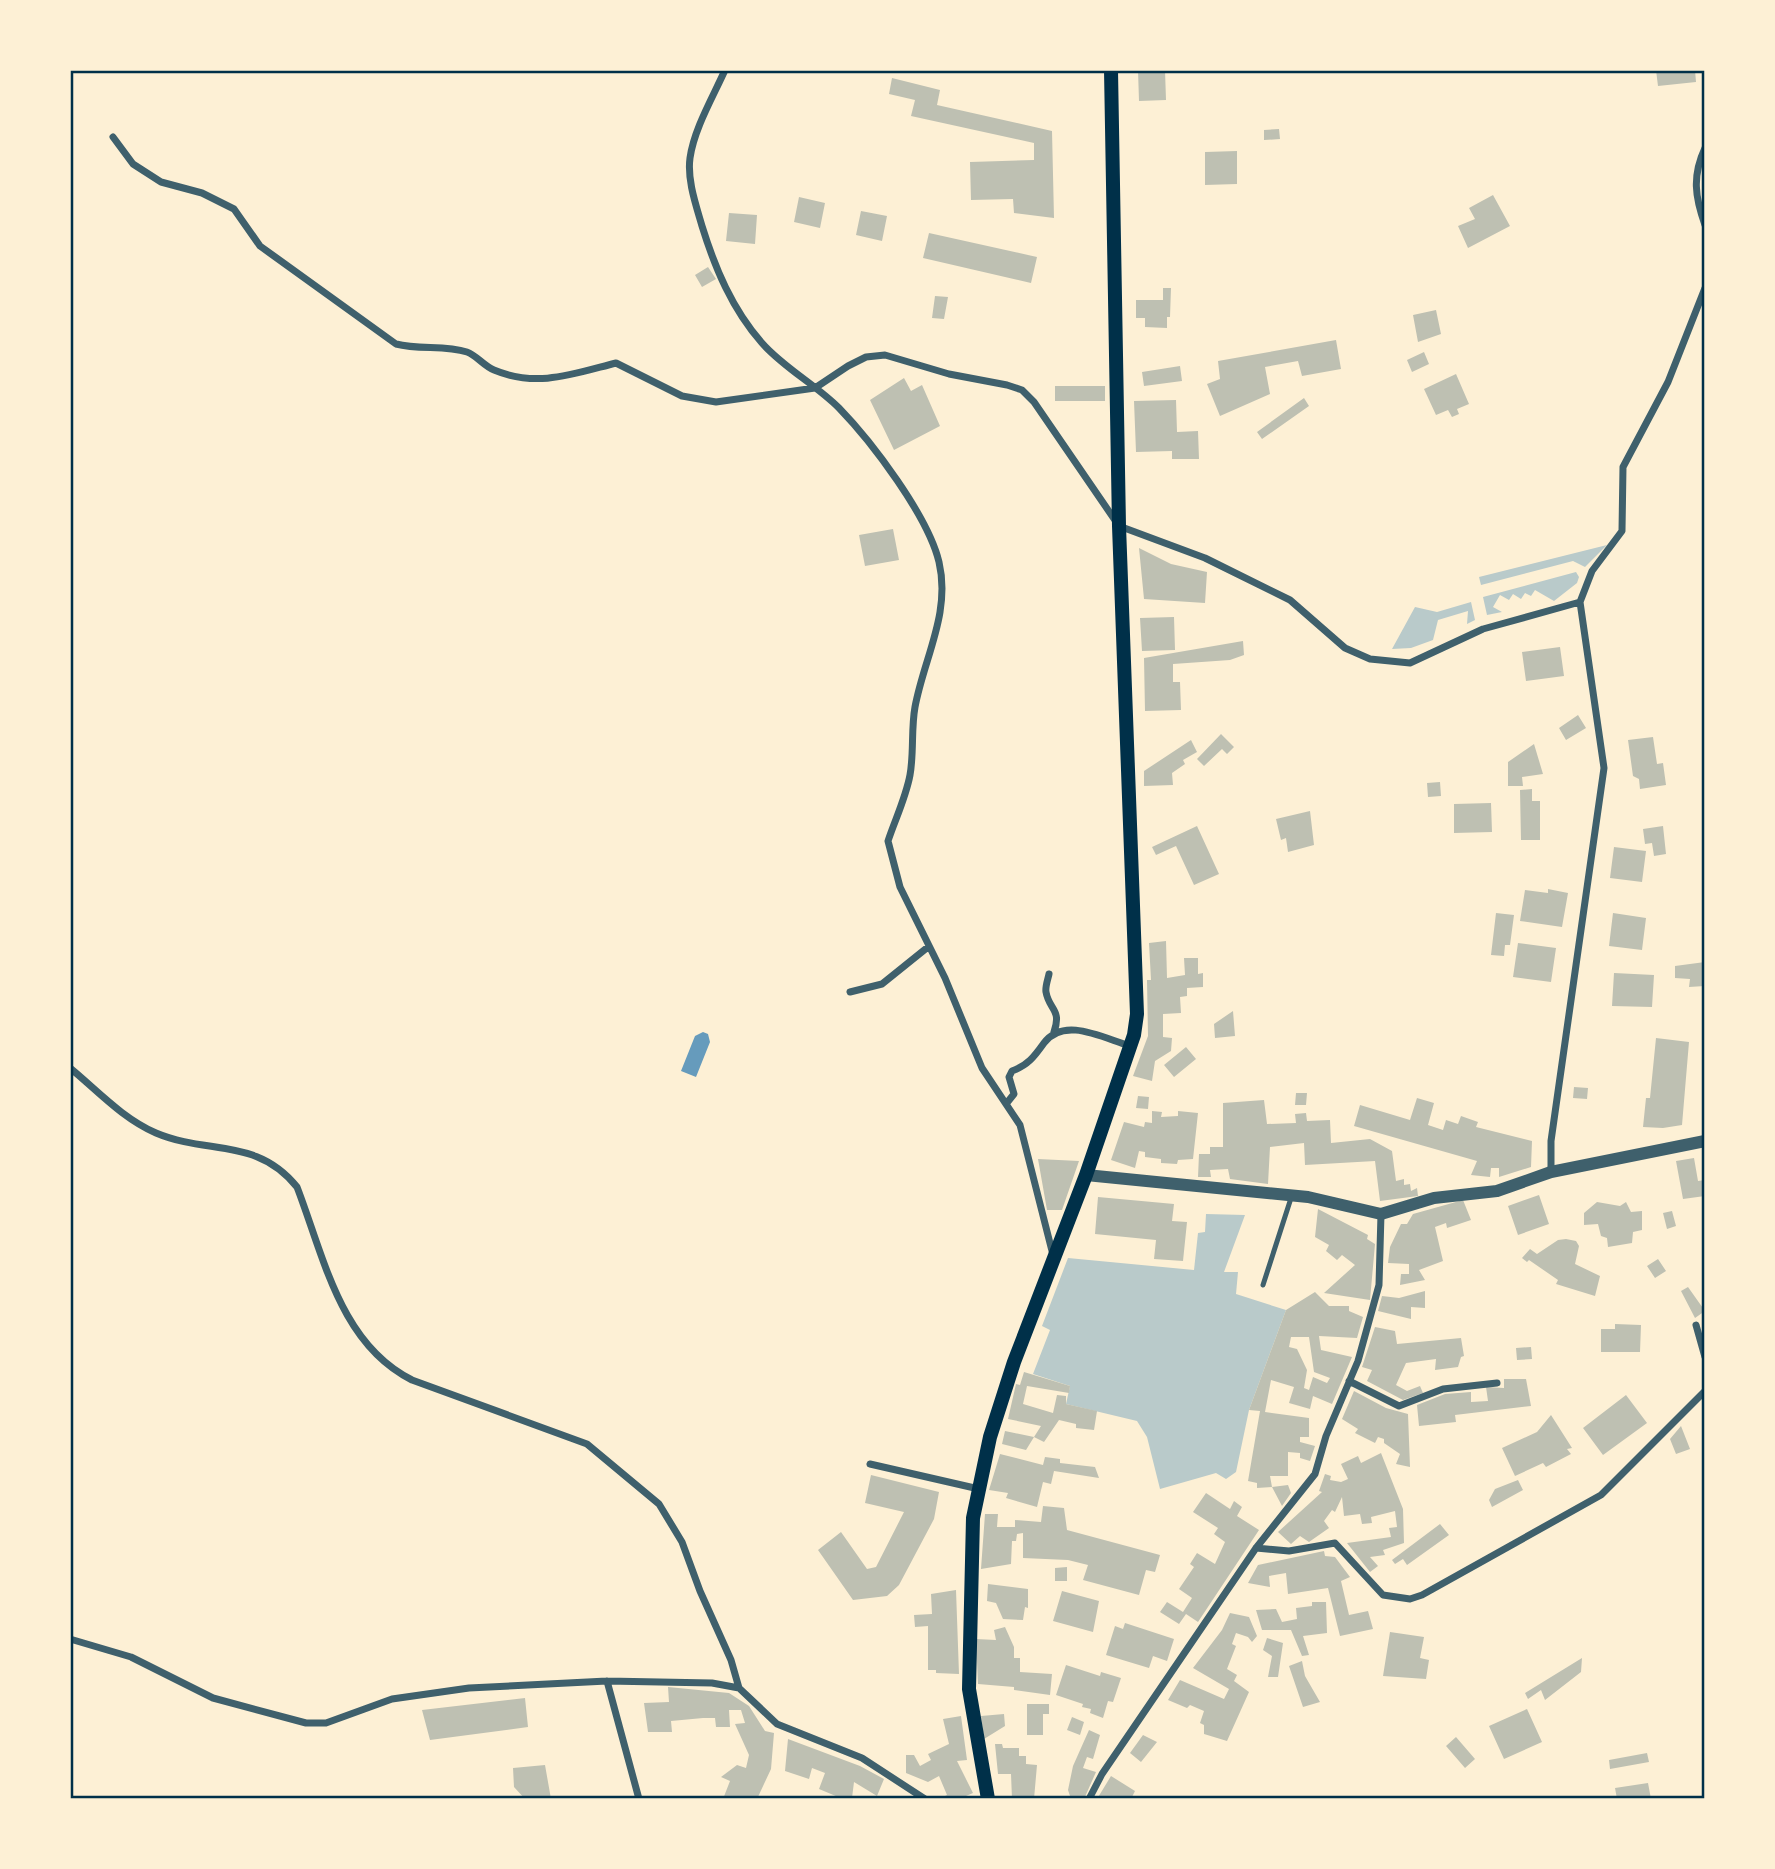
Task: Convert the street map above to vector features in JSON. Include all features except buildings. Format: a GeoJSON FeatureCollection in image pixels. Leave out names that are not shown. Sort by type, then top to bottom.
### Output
{"type":"FeatureCollection","features":[{"type":"Feature","properties":{"kind":"main road"},"geometry":{"type":"LineString","coordinates":[[988,1799],[969,1689],[969,1582],[973,1518],[978,1489],[990,1437],[1014,1362],[1086,1175],[1130,1046],[1137,1014],[1119,526],[1111,70]]}},
{"type":"Feature","properties":{"kind":"street"},"geometry":{"type":"LineString","coordinates":[[725,70],[689,160],[694,198],[710,256],[737,308],[763,344],[838,407],[875,451],[931,537],[939,562],[943,584],[941,608],[915,707],[910,775],[888,841],[900,887],[982,1068],[1020,1125],[1054,1260]]}},
{"type":"Feature","properties":{"kind":"street"},"geometry":{"type":"LineString","coordinates":[[113,137],[133,164],[161,182],[202,193],[234,209],[260,246],[396,344],[418,349],[467,352],[491,369],[525,380],[549,379],[616,363],[682,396],[716,402],[815,388],[848,366],[866,358],[885,355],[950,374],[1022,390],[1034,402],[1119,526],[1205,558],[1290,600],[1345,648],[1388,662],[1410,663],[1483,629],[1580,602]]}},
{"type":"Feature","properties":{"kind":"street"},"geometry":{"type":"LineString","coordinates":[[1705,148],[1695,179],[1697,200],[1705,225]]}},
{"type":"Feature","properties":{"kind":"street"},"geometry":{"type":"LineString","coordinates":[[1551,1172],[1550,1141],[1604,768],[1580,602],[1591,571],[1622,531],[1623,467],[1668,382],[1705,288]]}},
{"type":"Feature","properties":{"kind":"street"},"geometry":{"type":"LineString","coordinates":[[850,992],[882,984],[928,947]]}},
{"type":"Feature","properties":{"kind":"street"},"geometry":{"type":"LineString","coordinates":[[1006,1104],[1014,1094],[1009,1077],[1012,1071],[1026,1066],[1054,1032],[1058,1021],[1056,1010],[1046,993],[1049,974]]}},
{"type":"Feature","properties":{"kind":"street"},"geometry":{"type":"LineString","coordinates":[[1054,1032],[1065,1028],[1130,1046]]}},
{"type":"Feature","properties":{"kind":"street"},"geometry":{"type":"LineString","coordinates":[[70,1068],[131,1121],[188,1142],[269,1160],[284,1171],[297,1187],[350,1325],[370,1351],[391,1369],[412,1380],[587,1444],[659,1504],[682,1542],[740,1688],[777,1724],[862,1758],[925,1799]]}},
{"type":"Feature","properties":{"kind":"street"},"geometry":{"type":"LineString","coordinates":[[1086,1175],[1292,1195],[1381,1214],[1434,1198],[1497,1191],[1551,1172],[1705,1141]]}},
{"type":"Feature","properties":{"kind":"street"},"geometry":{"type":"LineString","coordinates":[[1089,1799],[1102,1774],[1256,1548],[1315,1474],[1326,1436],[1349,1381],[1379,1285],[1381,1214]]}},
{"type":"Feature","properties":{"kind":"street"},"geometry":{"type":"LineString","coordinates":[[1696,1325],[1705,1357]]}},
{"type":"Feature","properties":{"kind":"street"},"geometry":{"type":"LineString","coordinates":[[1349,1381],[1399,1406],[1443,1390],[1497,1383]]}},
{"type":"Feature","properties":{"kind":"street"},"geometry":{"type":"LineString","coordinates":[[1256,1548],[1289,1551],[1335,1543],[1383,1595],[1410,1599],[1422,1595],[1601,1495],[1705,1391]]}},
{"type":"Feature","properties":{"kind":"street"},"geometry":{"type":"LineString","coordinates":[[870,1464],[978,1489]]}},
{"type":"Feature","properties":{"kind":"street"},"geometry":{"type":"LineString","coordinates":[[70,1639],[131,1657],[213,1698],[306,1723],[326,1723],[375,1703],[418,1695],[519,1684],[607,1681],[712,1683],[740,1688]]}},
{"type":"Feature","properties":{"kind":"street"},"geometry":{"type":"LineString","coordinates":[[607,1681],[639,1799]]}},
{"type":"Feature","properties":{"kind":"lane"},"geometry":{"type":"LineString","coordinates":[[1263,1285],[1292,1195]]}},
{"type":"Feature","properties":{"kind":"shaded area"},"geometry":{"type":"Polygon","coordinates":[[[1607,545],[1585,567],[1573,561],[1481,585],[1479,577],[1607,545]]]}},
{"type":"Feature","properties":{"kind":"shaded area"},"geometry":{"type":"Polygon","coordinates":[[[1576,572],[1579,577],[1577,583],[1554,601],[1535,590],[1531,596],[1525,593],[1521,599],[1513,594],[1509,600],[1500,595],[1493,607],[1502,612],[1487,615],[1483,597],[1576,572]]]}},
{"type":"Feature","properties":{"kind":"shaded area"},"geometry":{"type":"Polygon","coordinates":[[[1471,602],[1475,620],[1467,624],[1468,611],[1438,620],[1433,640],[1411,648],[1392,649],[1415,607],[1437,612],[1471,602]]]}},
{"type":"Feature","properties":{"kind":"shaded area"},"geometry":{"type":"Polygon","coordinates":[[[1206,1214],[1245,1215],[1224,1272],[1238,1272],[1236,1294],[1286,1310],[1249,1410],[1236,1472],[1226,1479],[1216,1473],[1160,1489],[1147,1437],[1137,1421],[1066,1404],[1070,1386],[1033,1374],[1050,1330],[1042,1326],[1068,1258],[1194,1270],[1198,1233],[1205,1232],[1206,1214]]]}},
{"type":"Feature","properties":{"kind":"water"},"geometry":{"type":"Polygon","coordinates":[[[703,1032],[708,1034],[710,1042],[696,1077],[681,1071],[695,1036],[703,1032]]]}}]}
